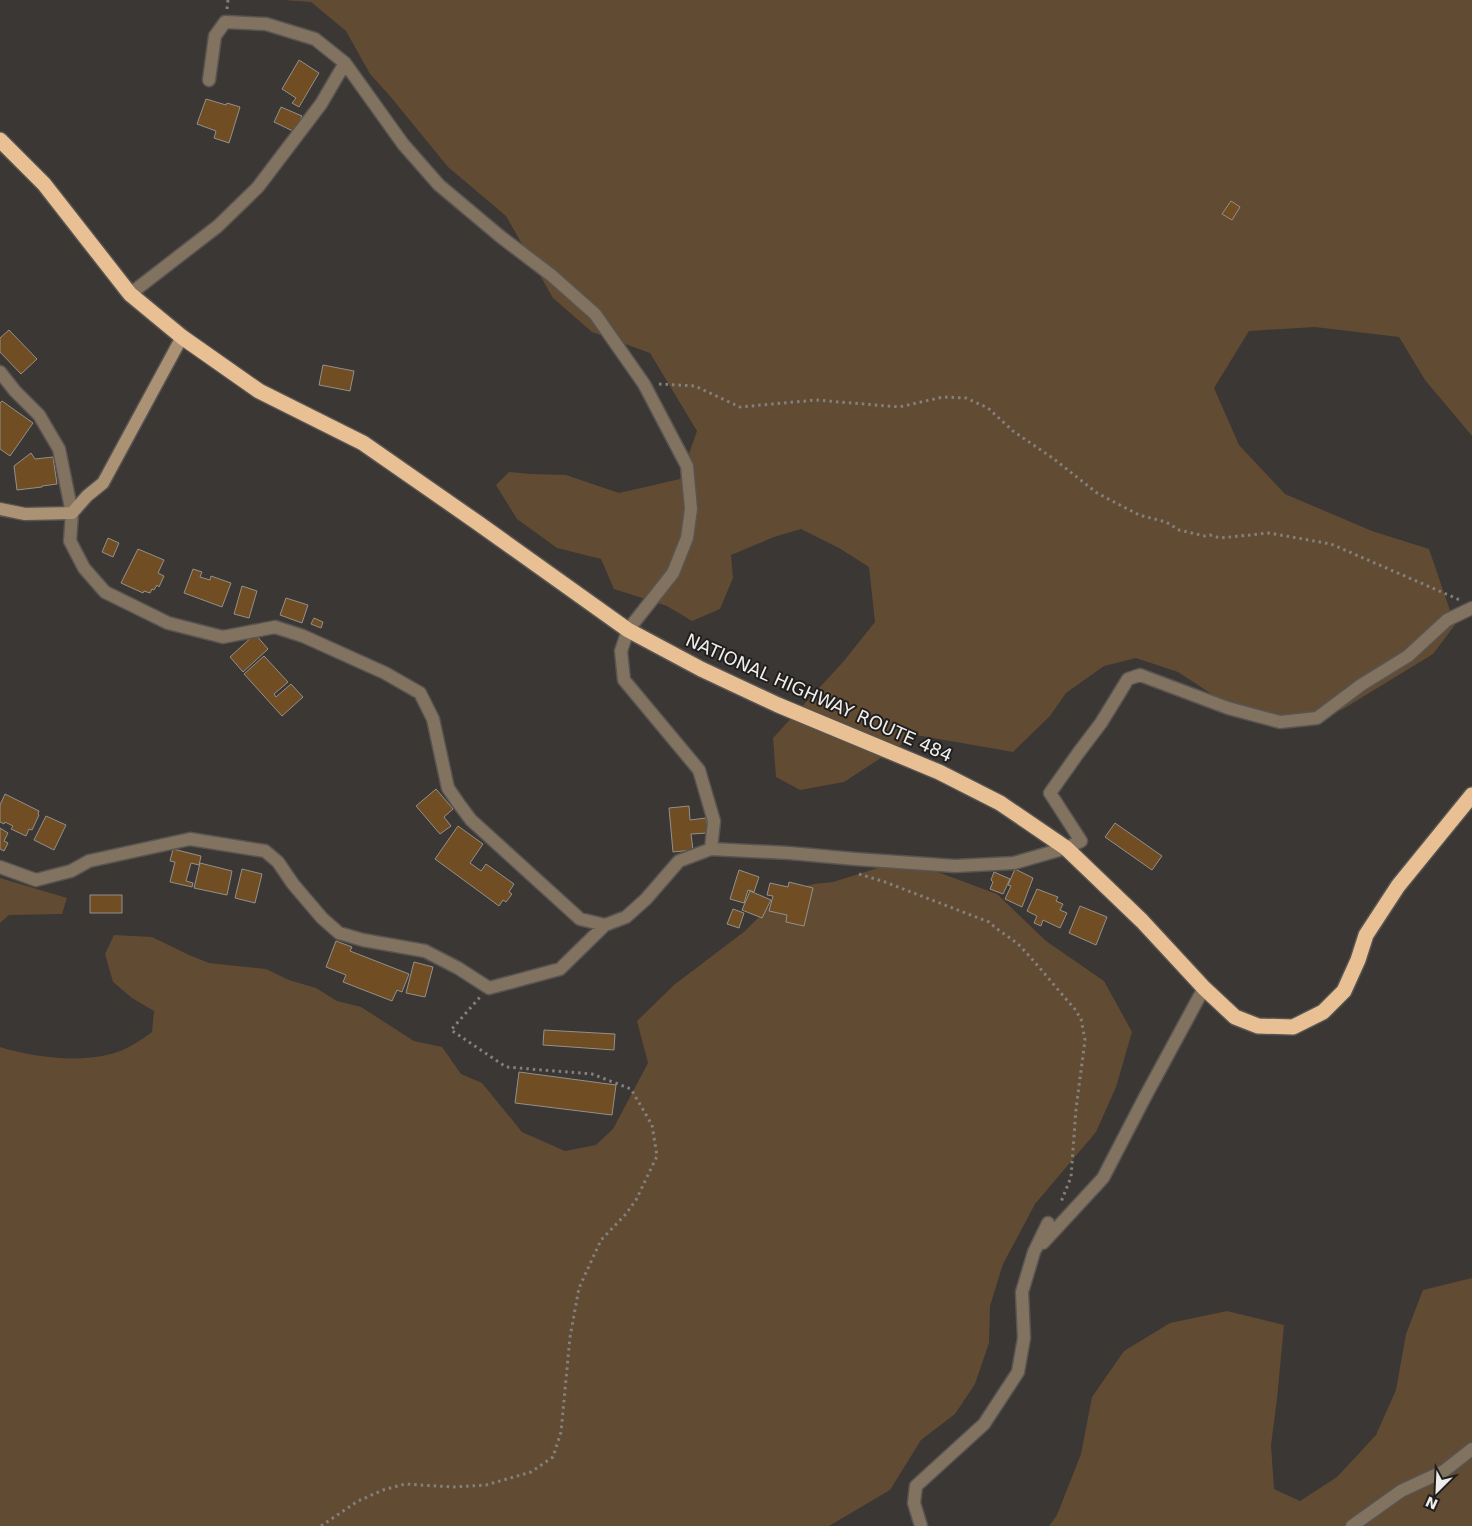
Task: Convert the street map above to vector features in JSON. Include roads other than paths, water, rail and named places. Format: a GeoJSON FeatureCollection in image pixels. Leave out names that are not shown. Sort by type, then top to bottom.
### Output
{"type":"FeatureCollection","features":[{"type":"Feature","properties":{"kind":"highway","name":"NATIONAL HIGHWAY ROUTE 484"},"geometry":{"type":"LineString","coordinates":[[0,140],[44,184],[130,294],[182,337],[259,391],[363,443],[628,630],[701,669],[778,705],[962,782],[1000,803],[1066,848],[1142,921],[1204,988],[1235,1017],[1258,1026],[1292,1027],[1323,1012],[1344,991],[1358,960],[1366,935],[1398,886],[1472,795]]}},
{"type":"Feature","properties":{"kind":"street"},"geometry":{"type":"LineString","coordinates":[[209,80],[215,36],[226,22],[266,24],[315,39],[345,64],[402,144],[439,185],[501,237],[551,275],[595,314],[644,384],[687,466],[691,509],[687,538],[672,572],[628,630],[620,652],[624,680],[699,770],[714,820],[711,849]]}},
{"type":"Feature","properties":{"kind":"street"},"geometry":{"type":"LineString","coordinates":[[130,294],[218,226],[258,187],[322,104],[345,64]]}},
{"type":"Feature","properties":{"kind":"street"},"geometry":{"type":"LineString","coordinates":[[0,509],[25,514],[72,513],[87,496],[103,483],[182,337]]}},
{"type":"Feature","properties":{"kind":"street"},"geometry":{"type":"LineString","coordinates":[[0,372],[15,391],[39,415],[60,449],[72,513],[70,541],[84,568],[105,592],[168,623],[223,637],[276,627],[303,636],[385,673],[420,693],[433,719],[448,788],[471,820],[580,919],[605,925]]}},
{"type":"Feature","properties":{"kind":"street"},"geometry":{"type":"LineString","coordinates":[[0,867],[36,880],[71,871],[89,861],[190,839],[265,851],[278,862],[293,884],[322,918],[339,933],[363,940],[425,951],[458,968],[489,988],[560,969],[605,925],[626,917],[646,899],[679,861],[711,849],[955,866],[1014,863],[1066,848],[1081,840],[1050,793],[1078,752],[1102,723],[1128,679],[1140,675],[1228,708],[1280,722],[1317,718],[1408,656],[1448,620],[1468,605]]}},
{"type":"Feature","properties":{"kind":"street"},"geometry":{"type":"LineString","coordinates":[[1034,1252],[1103,1178],[1204,988]]}},
{"type":"Feature","properties":{"kind":"street"},"geometry":{"type":"LineString","coordinates":[[921,1526],[914,1503],[916,1486],[984,1424],[1018,1372],[1024,1338],[1022,1292],[1034,1252],[1048,1223]]}},
{"type":"Feature","properties":{"kind":"street"},"geometry":{"type":"LineString","coordinates":[[1352,1526],[1401,1491],[1444,1471],[1472,1449]]}}]}
